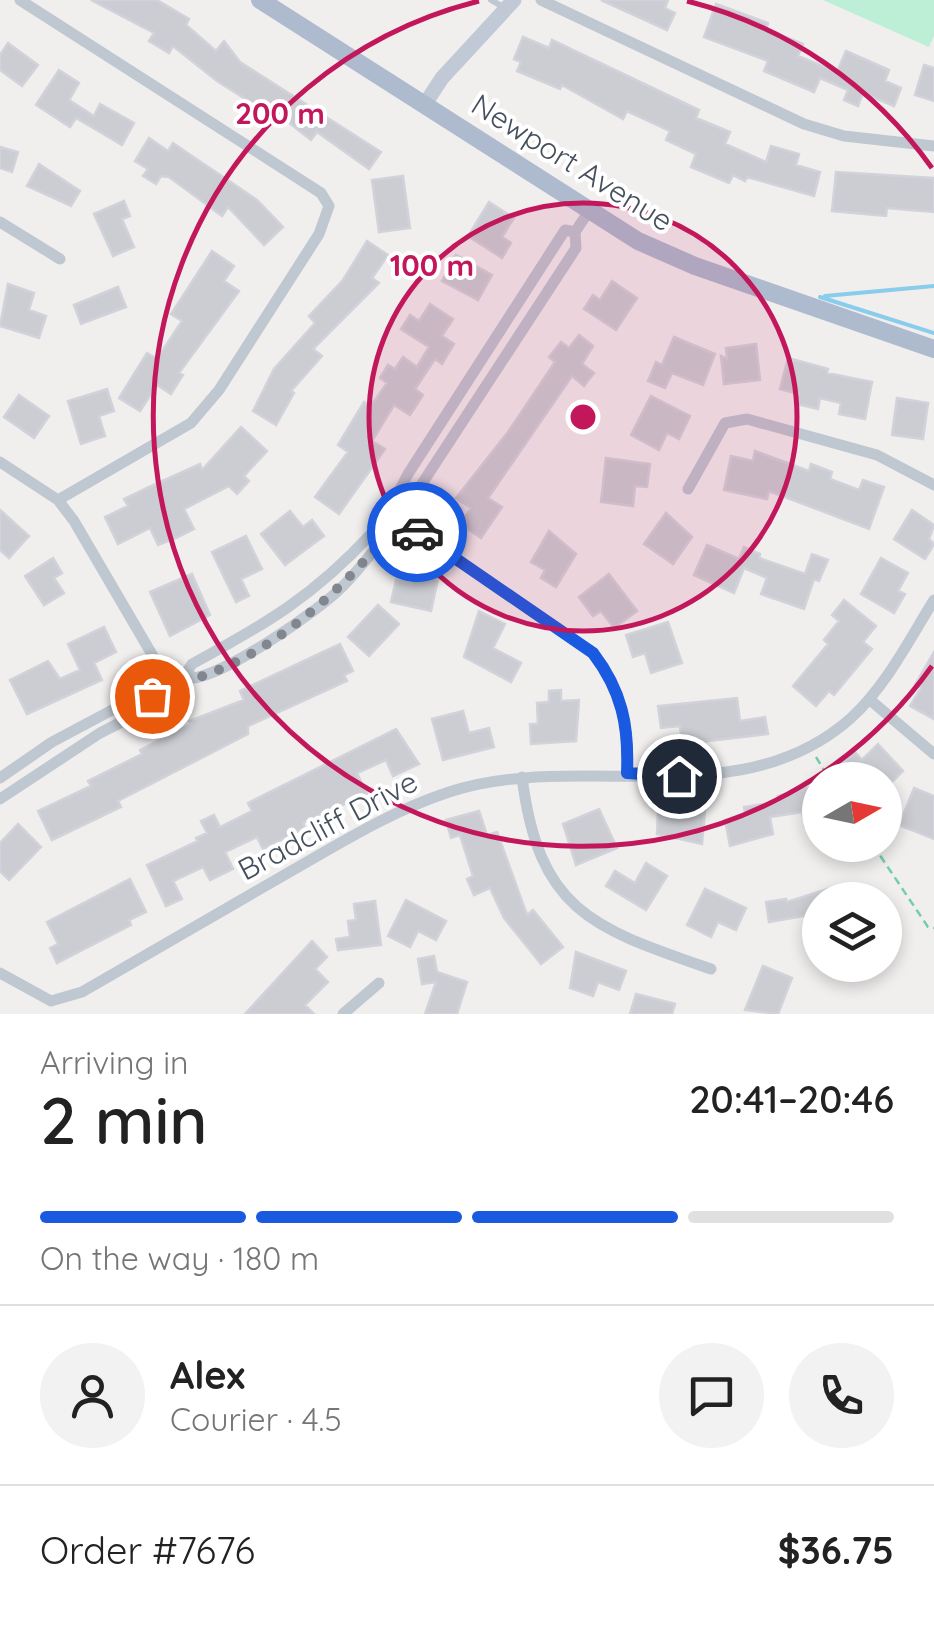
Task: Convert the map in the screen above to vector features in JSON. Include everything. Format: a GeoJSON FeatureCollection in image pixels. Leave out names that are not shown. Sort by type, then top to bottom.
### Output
{"type":"FeatureCollection","features":[{"type":"Feature","properties":{"kind":"main road","name":"Newport Avenue"},"geometry":{"type":"LineString","coordinates":[[260,0],[638,241],[695,266],[934,349]]}},
{"type":"Feature","properties":{"kind":"street"},"geometry":{"type":"LineString","coordinates":[[20,0],[321,194],[329,206],[327,221],[191,423],[58,500]]}},
{"type":"Feature","properties":{"kind":"street"},"geometry":{"type":"LineString","coordinates":[[541,0],[804,124],[844,136],[934,146]]}},
{"type":"Feature","properties":{"kind":"street"},"geometry":{"type":"LineString","coordinates":[[424,104],[442,78],[510,4]]}},
{"type":"Feature","properties":{"kind":"street"},"geometry":{"type":"LineString","coordinates":[[152,696],[190,676],[192,664],[278,617],[320,588],[372,534],[382,532],[402,498],[399,491],[408,474],[550,253],[565,230],[575,232],[590,211]]}},
{"type":"Feature","properties":{"kind":"street"},"geometry":{"type":"LineString","coordinates":[[0,222],[60,259]]}},
{"type":"Feature","properties":{"kind":"street"},"geometry":{"type":"LineString","coordinates":[[688,490],[725,423],[747,419],[877,455],[934,485]]}},
{"type":"Feature","properties":{"kind":"street"},"geometry":{"type":"LineString","coordinates":[[0,462],[58,500],[97,556],[171,686]]}},
{"type":"Feature","properties":{"kind":"street"},"geometry":{"type":"LineString","coordinates":[[392,515],[593,653],[611,676],[622,704],[627,773]]}},
{"type":"Feature","properties":{"kind":"street","name":"Bradcliff Drive"},"geometry":{"type":"LineString","coordinates":[[0,973],[51,1001],[82,992],[406,808],[472,786],[522,777],[731,774],[810,747],[869,698],[934,600]]}},
{"type":"Feature","properties":{"kind":"street"},"geometry":{"type":"LineString","coordinates":[[0,778],[68,734],[146,692],[152,696],[154,704],[149,708],[100,734],[0,799]]}},
{"type":"Feature","properties":{"kind":"street"},"geometry":{"type":"LineString","coordinates":[[869,698],[934,754]]}},
{"type":"Feature","properties":{"kind":"street"},"geometry":{"type":"LineString","coordinates":[[522,777],[538,857],[573,905],[608,930],[711,970]]}},
{"type":"Feature","properties":{"kind":"street"},"geometry":{"type":"LineString","coordinates":[[342,1014],[379,983]]}},
{"type":"Feature","properties":{"kind":"lane"},"geometry":{"type":"LineString","coordinates":[[491,0],[510,4]]}},
{"type":"Feature","properties":{"kind":"path"},"geometry":{"type":"LineString","coordinates":[[810,747],[819,762]]}},
{"type":"Feature","properties":{"kind":"path"},"geometry":{"type":"LineString","coordinates":[[884,862],[920,916],[934,928]]}},
{"type":"Feature","properties":{"kind":"green space"},"geometry":{"type":"Polygon","coordinates":[[[823,0],[934,0],[934,36],[929,47],[823,0]]]}},
{"type":"Feature","properties":{"kind":"building"},"geometry":{"type":"Polygon","coordinates":[[[91,0],[157,0],[189,19],[186,25],[216,51],[224,41],[240,62],[381,152],[369,169],[317,132],[311,140],[269,107],[266,112],[217,81],[173,46],[169,53],[149,41],[154,33],[91,0]]]}},
{"type":"Feature","properties":{"kind":"building"},"geometry":{"type":"Polygon","coordinates":[[[601,0],[668,0],[665,8],[675,13],[667,30],[601,0]]]}},
{"type":"Feature","properties":{"kind":"building"},"geometry":{"type":"Polygon","coordinates":[[[716,4],[768,23],[766,29],[803,44],[798,56],[837,72],[846,51],[889,70],[885,81],[901,88],[894,106],[863,93],[858,106],[844,100],[848,90],[820,78],[814,92],[764,71],[768,61],[704,37],[716,4]]]}},
{"type":"Feature","properties":{"kind":"building"},"geometry":{"type":"Polygon","coordinates":[[[523,37],[549,48],[552,40],[699,110],[696,118],[730,132],[725,144],[766,162],[771,146],[799,154],[796,165],[820,172],[814,196],[747,177],[745,181],[733,175],[729,183],[691,167],[696,154],[666,140],[670,131],[627,111],[623,119],[562,85],[560,89],[517,71],[521,62],[514,59],[523,37]]]}},
{"type":"Feature","properties":{"kind":"building"},"geometry":{"type":"Polygon","coordinates":[[[8,43],[38,65],[22,86],[0,70],[0,55],[8,43]]]}},
{"type":"Feature","properties":{"kind":"building"},"geometry":{"type":"Polygon","coordinates":[[[924,65],[934,68],[934,101],[915,95],[924,65]]]}},
{"type":"Feature","properties":{"kind":"building"},"geometry":{"type":"Polygon","coordinates":[[[59,70],[79,83],[69,100],[94,116],[100,104],[134,123],[122,145],[76,118],[70,127],[36,105],[59,70]]]}},
{"type":"Feature","properties":{"kind":"building"},"geometry":{"type":"Polygon","coordinates":[[[149,138],[168,151],[173,143],[257,200],[283,227],[264,245],[228,207],[222,216],[169,177],[161,176],[156,184],[143,176],[148,169],[135,161],[149,138]]]}},
{"type":"Feature","properties":{"kind":"building"},"geometry":{"type":"Polygon","coordinates":[[[0,147],[18,152],[12,172],[0,168],[0,147]]]}},
{"type":"Feature","properties":{"kind":"building"},"geometry":{"type":"Polygon","coordinates":[[[39,164],[80,191],[71,206],[27,186],[39,164]]]}},
{"type":"Feature","properties":{"kind":"building"},"geometry":{"type":"Polygon","coordinates":[[[836,172],[934,178],[934,212],[887,208],[886,216],[832,211],[836,172]]]}},
{"type":"Feature","properties":{"kind":"building"},"geometry":{"type":"Polygon","coordinates":[[[403,176],[410,228],[379,232],[372,180],[403,176]]]}},
{"type":"Feature","properties":{"kind":"building"},"geometry":{"type":"Polygon","coordinates":[[[124,201],[130,216],[122,219],[134,247],[113,256],[94,214],[124,201]]]}},
{"type":"Feature","properties":{"kind":"building"},"geometry":{"type":"Polygon","coordinates":[[[489,202],[514,218],[502,237],[511,243],[502,258],[468,236],[489,202]]]}},
{"type":"Feature","properties":{"kind":"building"},"geometry":{"type":"Polygon","coordinates":[[[367,241],[388,255],[372,278],[379,283],[313,349],[322,356],[291,391],[294,393],[276,425],[253,411],[274,369],[315,323],[309,316],[343,280],[367,241]]]}},
{"type":"Feature","properties":{"kind":"building"},"geometry":{"type":"Polygon","coordinates":[[[212,251],[234,266],[224,281],[239,291],[179,373],[183,375],[171,394],[157,385],[140,411],[119,398],[147,353],[157,359],[182,321],[171,314],[212,251]]]}},
{"type":"Feature","properties":{"kind":"building"},"geometry":{"type":"Polygon","coordinates":[[[456,255],[492,275],[478,300],[442,281],[456,255]]]}},
{"type":"Feature","properties":{"kind":"building"},"geometry":{"type":"Polygon","coordinates":[[[612,281],[637,298],[616,330],[584,309],[593,295],[600,300],[612,281]]]}},
{"type":"Feature","properties":{"kind":"building"},"geometry":{"type":"Polygon","coordinates":[[[8,284],[34,293],[29,310],[46,316],[39,338],[0,326],[8,284]]]}},
{"type":"Feature","properties":{"kind":"building"},"geometry":{"type":"Polygon","coordinates":[[[118,287],[126,307],[81,324],[74,305],[118,287]]]}},
{"type":"Feature","properties":{"kind":"building"},"geometry":{"type":"Polygon","coordinates":[[[430,304],[453,319],[442,336],[454,344],[442,364],[435,359],[415,389],[423,395],[410,415],[394,405],[372,441],[385,449],[339,514],[315,497],[348,452],[338,445],[364,402],[371,406],[387,383],[380,378],[388,365],[395,369],[403,357],[417,367],[429,347],[401,329],[410,315],[419,321],[430,304]]]}},
{"type":"Feature","properties":{"kind":"building"},"geometry":{"type":"Polygon","coordinates":[[[579,335],[593,346],[582,364],[594,373],[584,386],[572,376],[488,498],[502,507],[481,538],[460,524],[471,508],[456,498],[508,432],[555,362],[549,357],[561,342],[569,348],[579,335]]]}},
{"type":"Feature","properties":{"kind":"building"},"geometry":{"type":"Polygon","coordinates":[[[674,337],[715,354],[703,385],[672,373],[665,388],[648,381],[656,362],[662,365],[674,337]]]}},
{"type":"Feature","properties":{"kind":"building"},"geometry":{"type":"Polygon","coordinates":[[[756,344],[760,380],[724,384],[721,356],[727,359],[726,348],[756,344]]]}},
{"type":"Feature","properties":{"kind":"building"},"geometry":{"type":"Polygon","coordinates":[[[788,358],[828,369],[827,373],[872,382],[865,419],[839,414],[841,403],[820,398],[818,409],[797,404],[799,394],[780,389],[788,358]]]}},
{"type":"Feature","properties":{"kind":"building"},"geometry":{"type":"Polygon","coordinates":[[[107,389],[114,411],[99,416],[105,436],[81,444],[68,401],[107,389]]]}},
{"type":"Feature","properties":{"kind":"building"},"geometry":{"type":"Polygon","coordinates":[[[19,395],[49,416],[34,438],[4,417],[19,395]]]}},
{"type":"Feature","properties":{"kind":"building"},"geometry":{"type":"Polygon","coordinates":[[[651,396],[690,416],[679,439],[667,433],[659,450],[631,435],[651,396]]]}},
{"type":"Feature","properties":{"kind":"building"},"geometry":{"type":"Polygon","coordinates":[[[897,398],[928,403],[923,439],[892,435],[897,398]]]}},
{"type":"Feature","properties":{"kind":"building"},"geometry":{"type":"Polygon","coordinates":[[[241,427],[267,451],[244,476],[249,481],[237,494],[229,486],[184,509],[194,529],[178,537],[158,545],[150,528],[118,544],[105,517],[128,506],[124,499],[200,464],[202,470],[241,427]]]}},
{"type":"Feature","properties":{"kind":"building"},"geometry":{"type":"Polygon","coordinates":[[[755,451],[809,471],[811,464],[832,472],[830,479],[859,490],[863,480],[884,487],[869,529],[769,491],[767,499],[724,490],[731,456],[753,461],[755,451]]]}},
{"type":"Feature","properties":{"kind":"building"},"geometry":{"type":"Polygon","coordinates":[[[606,458],[650,464],[647,487],[635,486],[633,506],[601,502],[606,458]]]}},
{"type":"Feature","properties":{"kind":"building"},"geometry":{"type":"Polygon","coordinates":[[[0,510],[29,536],[9,558],[0,550],[0,510]]]}},
{"type":"Feature","properties":{"kind":"building"},"geometry":{"type":"Polygon","coordinates":[[[912,510],[934,525],[929,539],[934,544],[925,559],[894,539],[912,510]]]}},
{"type":"Feature","properties":{"kind":"building"},"geometry":{"type":"Polygon","coordinates":[[[290,511],[303,527],[312,520],[324,536],[285,565],[261,534],[290,511]]]}},
{"type":"Feature","properties":{"kind":"building"},"geometry":{"type":"Polygon","coordinates":[[[666,513],[692,537],[673,564],[644,544],[666,513]]]}},
{"type":"Feature","properties":{"kind":"building"},"geometry":{"type":"Polygon","coordinates":[[[549,531],[576,554],[556,587],[541,578],[545,570],[531,562],[549,531]]]}},
{"type":"Feature","properties":{"kind":"building"},"geometry":{"type":"Polygon","coordinates":[[[246,536],[262,569],[241,579],[249,596],[236,602],[212,552],[246,536]]]}},
{"type":"Feature","properties":{"kind":"building"},"geometry":{"type":"Polygon","coordinates":[[[707,545],[739,559],[744,547],[760,554],[759,558],[805,574],[812,554],[828,560],[819,581],[814,579],[804,609],[761,594],[767,578],[744,568],[734,593],[694,575],[707,545]]]}},
{"type":"Feature","properties":{"kind":"building"},"geometry":{"type":"Polygon","coordinates":[[[53,558],[62,573],[54,578],[64,593],[44,605],[25,576],[53,558]]]}},
{"type":"Feature","properties":{"kind":"building"},"geometry":{"type":"Polygon","coordinates":[[[881,558],[908,573],[898,591],[905,594],[894,613],[861,594],[881,558]]]}},
{"type":"Feature","properties":{"kind":"building"},"geometry":{"type":"Polygon","coordinates":[[[414,573],[438,579],[431,611],[391,602],[396,580],[412,584],[414,573]]]}},
{"type":"Feature","properties":{"kind":"building"},"geometry":{"type":"Polygon","coordinates":[[[192,574],[210,615],[170,636],[150,592],[192,574]]]}},
{"type":"Feature","properties":{"kind":"building"},"geometry":{"type":"Polygon","coordinates":[[[609,574],[637,611],[614,628],[601,611],[593,616],[579,597],[609,574]]]}},
{"type":"Feature","properties":{"kind":"building"},"geometry":{"type":"Polygon","coordinates":[[[844,600],[876,626],[863,642],[872,649],[834,695],[829,691],[816,706],[793,686],[828,644],[824,640],[839,621],[832,615],[844,600]]]}},
{"type":"Feature","properties":{"kind":"building"},"geometry":{"type":"Polygon","coordinates":[[[378,605],[399,624],[369,656],[348,637],[378,605]]]}},
{"type":"Feature","properties":{"kind":"building"},"geometry":{"type":"Polygon","coordinates":[[[479,611],[505,624],[493,648],[521,663],[511,682],[464,657],[479,611]]]}},
{"type":"Feature","properties":{"kind":"building"},"geometry":{"type":"Polygon","coordinates":[[[668,622],[682,663],[651,673],[645,653],[633,657],[626,635],[668,622]]]}},
{"type":"Feature","properties":{"kind":"building"},"geometry":{"type":"Polygon","coordinates":[[[104,627],[116,652],[94,663],[102,680],[27,714],[10,680],[48,661],[60,679],[80,670],[68,644],[104,627]]]}},
{"type":"Feature","properties":{"kind":"building"},"geometry":{"type":"Polygon","coordinates":[[[340,644],[353,671],[344,675],[347,681],[248,726],[248,734],[118,801],[121,807],[52,840],[38,811],[91,786],[88,781],[142,754],[140,750],[191,724],[189,721],[244,700],[240,691],[340,644]]]}},
{"type":"Feature","properties":{"kind":"building"},"geometry":{"type":"Polygon","coordinates":[[[934,652],[934,719],[910,706],[921,688],[915,685],[934,652]]]}},
{"type":"Feature","properties":{"kind":"building"},"geometry":{"type":"Polygon","coordinates":[[[561,690],[561,701],[579,700],[576,741],[531,744],[530,724],[538,724],[537,703],[549,702],[549,691],[561,690]]]}},
{"type":"Feature","properties":{"kind":"building"},"geometry":{"type":"Polygon","coordinates":[[[737,698],[740,721],[765,717],[768,734],[682,744],[680,726],[661,728],[658,706],[737,698]]]}},
{"type":"Feature","properties":{"kind":"building"},"geometry":{"type":"Polygon","coordinates":[[[463,711],[469,733],[489,728],[494,747],[443,760],[432,719],[463,711]]]}},
{"type":"Feature","properties":{"kind":"building"},"geometry":{"type":"Polygon","coordinates":[[[396,729],[419,764],[393,776],[386,760],[357,773],[367,794],[303,823],[305,828],[263,849],[257,837],[225,852],[233,869],[210,880],[203,867],[173,881],[182,899],[166,906],[147,865],[198,841],[196,838],[207,833],[201,821],[214,815],[220,827],[252,811],[248,803],[396,729]]]}},
{"type":"Feature","properties":{"kind":"building"},"geometry":{"type":"Polygon","coordinates":[[[878,744],[895,762],[844,762],[855,752],[862,760],[878,744]]]}},
{"type":"Feature","properties":{"kind":"building"},"geometry":{"type":"Polygon","coordinates":[[[914,788],[934,796],[934,839],[902,826],[914,788]]]}},
{"type":"Feature","properties":{"kind":"building"},"geometry":{"type":"Polygon","coordinates":[[[802,789],[802,812],[770,817],[773,834],[730,846],[725,820],[746,817],[744,807],[778,802],[778,796],[802,789]]]}},
{"type":"Feature","properties":{"kind":"building"},"geometry":{"type":"Polygon","coordinates":[[[677,808],[705,810],[702,844],[657,834],[658,811],[677,813],[677,808]]]}},
{"type":"Feature","properties":{"kind":"building"},"geometry":{"type":"Polygon","coordinates":[[[599,809],[617,848],[576,865],[563,824],[599,809]]]}},
{"type":"Feature","properties":{"kind":"building"},"geometry":{"type":"Polygon","coordinates":[[[479,811],[487,835],[497,832],[527,915],[533,910],[563,947],[541,964],[504,918],[490,888],[474,895],[467,879],[473,876],[460,835],[451,838],[446,820],[479,811]]]}},
{"type":"Feature","properties":{"kind":"building"},"geometry":{"type":"Polygon","coordinates":[[[18,824],[41,847],[9,880],[0,871],[0,843],[18,824]]]}},
{"type":"Feature","properties":{"kind":"building"},"geometry":{"type":"Polygon","coordinates":[[[646,863],[667,876],[646,910],[606,886],[615,871],[635,883],[646,863]]]}},
{"type":"Feature","properties":{"kind":"building"},"geometry":{"type":"Polygon","coordinates":[[[130,879],[146,912],[129,920],[131,925],[57,963],[50,948],[58,944],[47,922],[130,879]]]}},
{"type":"Feature","properties":{"kind":"building"},"geometry":{"type":"Polygon","coordinates":[[[705,889],[746,908],[736,930],[718,922],[711,937],[687,925],[705,889]]]}},
{"type":"Feature","properties":{"kind":"building"},"geometry":{"type":"Polygon","coordinates":[[[802,897],[802,916],[769,922],[766,902],[802,897]]]}},
{"type":"Feature","properties":{"kind":"building"},"geometry":{"type":"Polygon","coordinates":[[[406,900],[446,921],[436,940],[418,931],[410,947],[388,936],[406,900]]]}},
{"type":"Feature","properties":{"kind":"building"},"geometry":{"type":"Polygon","coordinates":[[[375,901],[381,945],[338,950],[336,939],[350,937],[348,921],[356,920],[354,904],[375,901]]]}},
{"type":"Feature","properties":{"kind":"building"},"geometry":{"type":"Polygon","coordinates":[[[312,941],[327,957],[315,969],[328,982],[305,1005],[314,1014],[245,1014],[312,941]]]}},
{"type":"Feature","properties":{"kind":"building"},"geometry":{"type":"Polygon","coordinates":[[[576,952],[626,971],[619,990],[598,982],[593,996],[570,988],[576,952]]]}},
{"type":"Feature","properties":{"kind":"building"},"geometry":{"type":"Polygon","coordinates":[[[434,956],[437,972],[467,982],[457,1014],[425,1014],[436,982],[422,984],[418,959],[434,956]]]}},
{"type":"Feature","properties":{"kind":"building"},"geometry":{"type":"Polygon","coordinates":[[[763,966],[792,978],[778,1014],[745,1010],[763,966]]]}},
{"type":"Feature","properties":{"kind":"building"},"geometry":{"type":"Polygon","coordinates":[[[636,994],[675,1004],[672,1014],[630,1014],[636,994]]]}},
{"type":"Feature","properties":{"kind":"waterway"},"geometry":{"type":"LineString","coordinates":[[825,296],[934,286]]}},
{"type":"Feature","properties":{"kind":"waterway"},"geometry":{"type":"LineString","coordinates":[[820,297],[934,333]]}},
{"type":"Feature","properties":{"kind":"way so far"},"geometry":{"type":"LineString","coordinates":[[152,696],[190,676],[198,678],[234,661],[298,622],[341,588],[383,540],[382,532],[392,515],[417,532]]}},
{"type":"Feature","properties":{"kind":"route"},"geometry":{"type":"LineString","coordinates":[[417,532],[564,629],[593,653],[611,676],[622,704],[627,722],[627,773],[679,776]]}}]}
